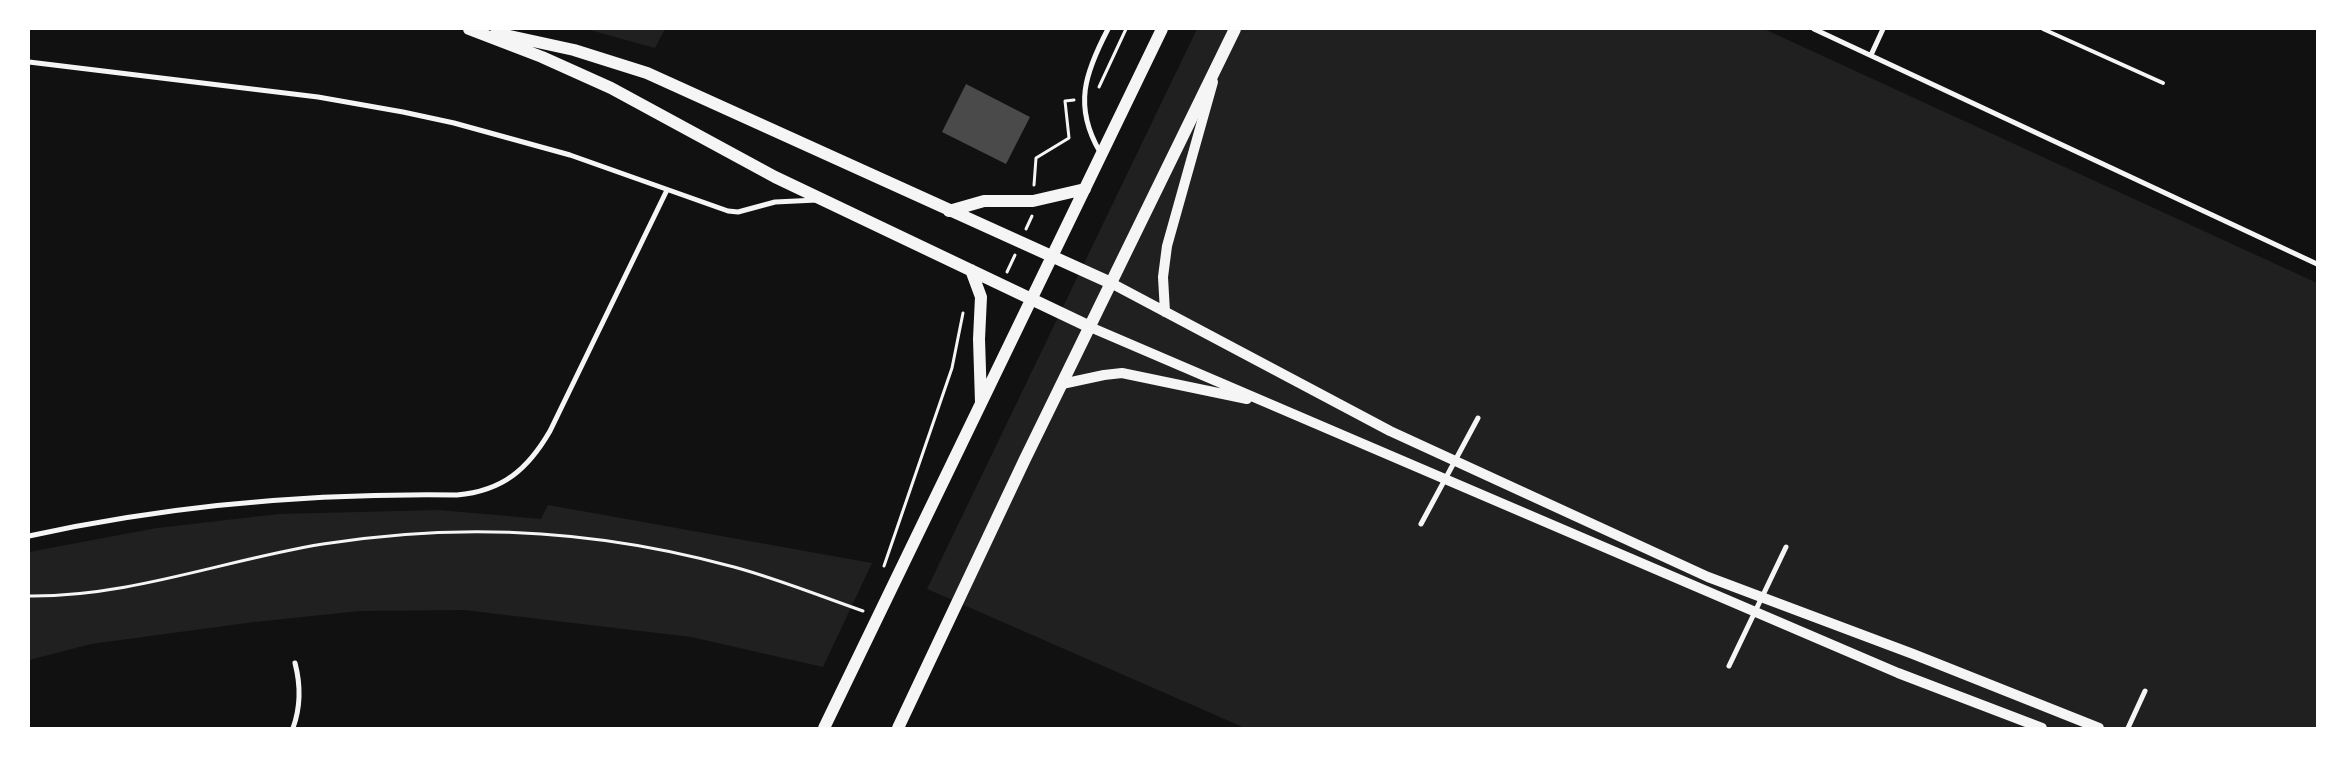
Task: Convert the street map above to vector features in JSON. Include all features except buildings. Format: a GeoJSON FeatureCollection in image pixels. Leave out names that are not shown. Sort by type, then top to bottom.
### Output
{"type":"FeatureCollection","features":[{"type":"Feature","properties":{"kind":"main road"},"geometry":{"type":"LineString","coordinates":[[469,29],[542,57],[612,88],[744,161],[1090,327],[1898,673],[2042,728]]}},
{"type":"Feature","properties":{"kind":"main road"},"geometry":{"type":"LineString","coordinates":[[479,29],[574,50],[647,73],[950,212],[1111,283],[1390,431],[1708,577],[1913,654],[2099,728]]}},
{"type":"Feature","properties":{"kind":"main road"},"geometry":{"type":"LineString","coordinates":[[824,728],[1162,29]]}},
{"type":"Feature","properties":{"kind":"main road"},"geometry":{"type":"LineString","coordinates":[[898,728],[1062,384],[1235,29]]}},
{"type":"Feature","properties":{"kind":"main road"},"geometry":{"type":"LineString","coordinates":[[1165,312],[1163,277],[1166,246],[1220,60]]}},
{"type":"Feature","properties":{"kind":"main road"},"geometry":{"type":"LineString","coordinates":[[950,212],[984,201],[1033,201],[1085,189]]}},
{"type":"Feature","properties":{"kind":"main road"},"geometry":{"type":"LineString","coordinates":[[970,270],[981,297],[979,339],[981,405]]}},
{"type":"Feature","properties":{"kind":"main road"},"geometry":{"type":"LineString","coordinates":[[1062,384],[1122,373],[1267,403]]}},
{"type":"Feature","properties":{"kind":"street"},"geometry":{"type":"LineString","coordinates":[[1101,154],[1090,136],[1084,88],[1088,72],[1108,29]]}},
{"type":"Feature","properties":{"kind":"street"},"geometry":{"type":"LineString","coordinates":[[1814,29],[2317,264]]}},
{"type":"Feature","properties":{"kind":"street"},"geometry":{"type":"LineString","coordinates":[[1871,55],[1883,29]]}},
{"type":"Feature","properties":{"kind":"street"},"geometry":{"type":"LineString","coordinates":[[29,62],[318,97],[403,112],[454,123],[570,155],[728,211],[738,212],[775,202],[825,200]]}},
{"type":"Feature","properties":{"kind":"street"},"geometry":{"type":"LineString","coordinates":[[29,536],[122,517],[176,509],[264,500],[326,496],[473,494],[507,480],[525,467],[550,431],[666,190]]}},
{"type":"Feature","properties":{"kind":"street"},"geometry":{"type":"LineString","coordinates":[[1421,524],[1478,418]]}},
{"type":"Feature","properties":{"kind":"street"},"geometry":{"type":"LineString","coordinates":[[1729,666],[1786,547]]}},
{"type":"Feature","properties":{"kind":"street"},"geometry":{"type":"LineString","coordinates":[[293,728],[299,706],[300,683],[296,663]]}},
{"type":"Feature","properties":{"kind":"street"},"geometry":{"type":"LineString","coordinates":[[2128,728],[2145,691]]}},
{"type":"Feature","properties":{"kind":"lane"},"geometry":{"type":"LineString","coordinates":[[2043,29],[2163,83]]}},
{"type":"Feature","properties":{"kind":"path"},"geometry":{"type":"LineString","coordinates":[[29,596],[65,595],[127,588],[323,544],[411,534],[485,532],[568,536],[660,549],[765,576],[863,611]]}},
{"type":"Feature","properties":{"kind":"shaded area"},"geometry":{"type":"Polygon","coordinates":[[[586,29],[665,29],[655,48],[586,29]]]}},
{"type":"Feature","properties":{"kind":"shaded area"},"geometry":{"type":"Polygon","coordinates":[[[1197,29],[1764,29],[2317,283],[2317,728],[1245,728],[927,589],[1197,29]]]}},
{"type":"Feature","properties":{"kind":"shaded area"},"geometry":{"type":"Polygon","coordinates":[[[548,505],[872,563],[823,667],[691,637],[464,610],[360,611],[254,622],[91,644],[29,660],[29,552],[157,528],[279,514],[439,510],[541,519],[548,505]]]}}]}
